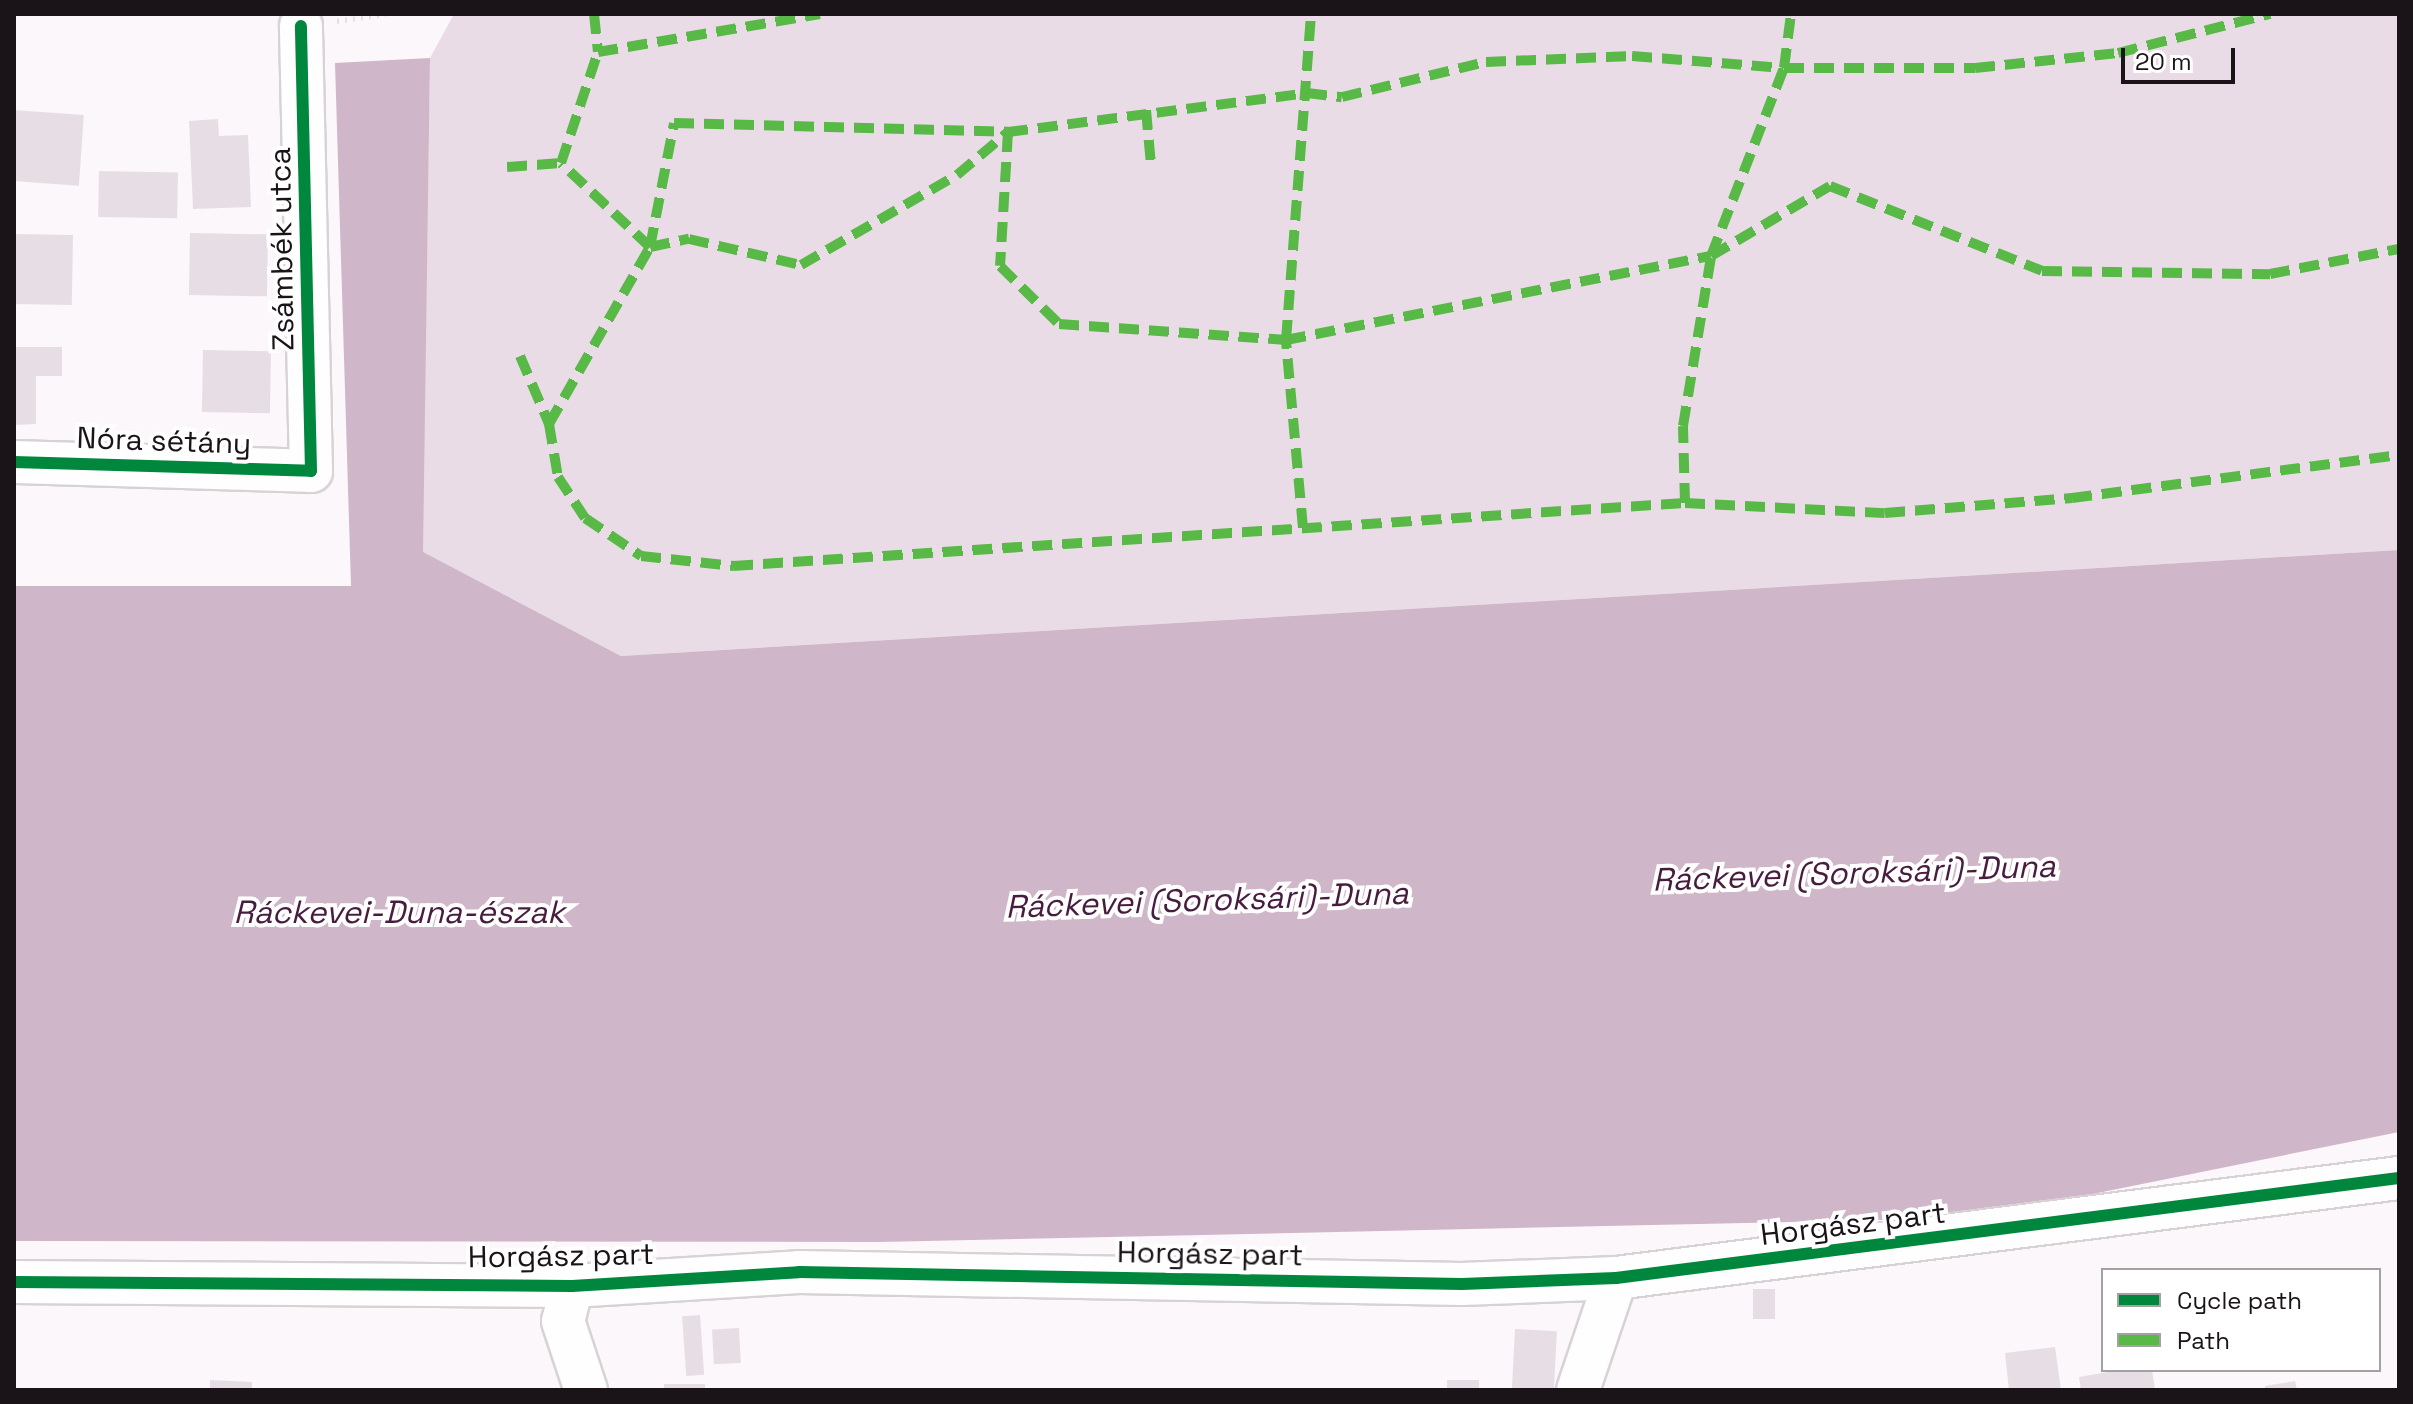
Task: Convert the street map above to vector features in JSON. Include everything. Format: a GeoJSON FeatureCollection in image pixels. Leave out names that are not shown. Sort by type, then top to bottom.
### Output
{"type":"FeatureCollection","features":[{"type":"Feature","properties":{"kind":"street","name":"Zsámbék utca"},"geometry":{"type":"LineString","coordinates":[[301,26],[311,471]]}},
{"type":"Feature","properties":{"kind":"street","name":"Nóra sétány"},"geometry":{"type":"LineString","coordinates":[[14,462],[311,471]]}},
{"type":"Feature","properties":{"kind":"street","name":"Horgász part"},"geometry":{"type":"LineString","coordinates":[[14,1282],[572,1286],[799,1272],[1462,1284],[1616,1278],[2399,1178]]}},
{"type":"Feature","properties":{"kind":"street"},"geometry":{"type":"LineString","coordinates":[[1578,1390],[1616,1278]]}},
{"type":"Feature","properties":{"kind":"street"},"geometry":{"type":"LineString","coordinates":[[572,1286],[563,1321],[586,1390]]}},
{"type":"Feature","properties":{"kind":"path"},"geometry":{"type":"LineString","coordinates":[[549,424],[581,434],[642,472]]}},
{"type":"Feature","properties":{"kind":"path"},"geometry":{"type":"LineString","coordinates":[[701,626],[716,613],[733,566]]}},
{"type":"Feature","properties":{"kind":"shaded area"},"geometry":{"type":"Polygon","coordinates":[[[454,14],[2399,14],[2399,550],[621,656],[422,552],[430,58],[454,14]]]}},
{"type":"Feature","properties":{"kind":"water","name":"Ráckevei-Duna-észak"},"geometry":{"type":"Polygon","coordinates":[[[430,58],[423,552],[621,656],[2399,550],[2399,1132],[1974,1218],[879,1242],[14,1241],[14,586],[351,586],[335,63],[430,58]]]}},
{"type":"Feature","properties":{"kind":"building"},"geometry":{"type":"Polygon","coordinates":[[[14,110],[84,115],[79,186],[14,181],[14,110]]]}},
{"type":"Feature","properties":{"kind":"building"},"geometry":{"type":"Polygon","coordinates":[[[218,119],[219,136],[248,135],[251,207],[193,209],[189,121],[218,119]]]}},
{"type":"Feature","properties":{"kind":"building"},"geometry":{"type":"Polygon","coordinates":[[[99,171],[178,172],[177,218],[98,217],[99,171]]]}},
{"type":"Feature","properties":{"kind":"building"},"geometry":{"type":"Polygon","coordinates":[[[190,233],[268,234],[267,296],[189,295],[190,233]]]}},
{"type":"Feature","properties":{"kind":"building"},"geometry":{"type":"Polygon","coordinates":[[[14,234],[73,235],[72,305],[14,304],[14,234]]]}},
{"type":"Feature","properties":{"kind":"building"},"geometry":{"type":"Polygon","coordinates":[[[14,347],[62,347],[62,376],[36,376],[36,424],[14,425],[14,347]]]}},
{"type":"Feature","properties":{"kind":"building"},"geometry":{"type":"Polygon","coordinates":[[[203,350],[271,351],[270,413],[202,412],[203,350]]]}},
{"type":"Feature","properties":{"kind":"building"},"geometry":{"type":"Polygon","coordinates":[[[1753,1289],[1775,1289],[1775,1319],[1753,1319],[1753,1289]]]}},
{"type":"Feature","properties":{"kind":"building"},"geometry":{"type":"Polygon","coordinates":[[[700,1315],[704,1375],[686,1376],[682,1316],[700,1315]]]}},
{"type":"Feature","properties":{"kind":"building"},"geometry":{"type":"Polygon","coordinates":[[[739,1328],[741,1363],[714,1364],[712,1329],[739,1328]]]}},
{"type":"Feature","properties":{"kind":"building"},"geometry":{"type":"Polygon","coordinates":[[[1515,1329],[1557,1331],[1554,1390],[1512,1390],[1515,1329]]]}},
{"type":"Feature","properties":{"kind":"building"},"geometry":{"type":"Polygon","coordinates":[[[2055,1347],[2061,1390],[2009,1390],[2005,1353],[2055,1347]]]}},
{"type":"Feature","properties":{"kind":"building"},"geometry":{"type":"Polygon","coordinates":[[[2108,1372],[2152,1372],[2155,1390],[2081,1390],[2079,1377],[2108,1372]]]}},
{"type":"Feature","properties":{"kind":"building"},"geometry":{"type":"Polygon","coordinates":[[[210,1380],[252,1382],[252,1390],[210,1390],[210,1380]]]}},
{"type":"Feature","properties":{"kind":"building"},"geometry":{"type":"Polygon","coordinates":[[[1447,1380],[1479,1380],[1479,1390],[1447,1390],[1447,1380]]]}},
{"type":"Feature","properties":{"kind":"building"},"geometry":{"type":"Polygon","coordinates":[[[2295,1381],[2297,1390],[2265,1390],[2265,1386],[2295,1381]]]}},
{"type":"Feature","properties":{"kind":"building"},"geometry":{"type":"Polygon","coordinates":[[[664,1384],[705,1384],[705,1390],[664,1390],[664,1384]]]}},
{"type":"Feature","properties":{"kind":"marked path"},"geometry":{"type":"LineString","coordinates":[[594,14],[598,52]]}},
{"type":"Feature","properties":{"kind":"marked path"},"geometry":{"type":"LineString","coordinates":[[650,247],[561,163],[598,52],[820,14]]}},
{"type":"Feature","properties":{"kind":"marked path"},"geometry":{"type":"LineString","coordinates":[[1303,528],[1286,340],[1311,14]]}},
{"type":"Feature","properties":{"kind":"marked path"},"geometry":{"type":"LineString","coordinates":[[1685,503],[1683,426],[1711,256],[1784,68],[1791,14]]}},
{"type":"Feature","properties":{"kind":"marked path"},"geometry":{"type":"LineString","coordinates":[[549,424],[650,247],[689,239],[801,265],[957,175],[1008,132],[1307,93],[1342,97],[1486,62],[1632,56],[1784,68],[1975,68],[2118,53],[2270,14]]}},
{"type":"Feature","properties":{"kind":"marked path"},"geometry":{"type":"LineString","coordinates":[[1146,110],[1151,165]]}},
{"type":"Feature","properties":{"kind":"marked path"},"geometry":{"type":"LineString","coordinates":[[650,247],[674,123],[1008,132],[1000,266],[1059,324],[1286,340],[1711,256],[1830,186],[2042,271],[2270,274],[2399,249]]}},
{"type":"Feature","properties":{"kind":"marked path"},"geometry":{"type":"LineString","coordinates":[[507,167],[561,163]]}},
{"type":"Feature","properties":{"kind":"marked path"},"geometry":{"type":"LineString","coordinates":[[520,356],[549,424],[558,477],[585,518],[641,556],[733,566],[1685,503],[1885,513],[2072,498],[2399,455]]}},
{"type":"Feature","properties":{"kind":"cycle path"},"geometry":{"type":"LineString","coordinates":[[14,462],[311,471],[301,26]]}},
{"type":"Feature","properties":{"kind":"cycle path"},"geometry":{"type":"LineString","coordinates":[[14,1282],[572,1286],[799,1272],[1462,1284],[1616,1278],[2399,1178]]}},
{"type":"Feature","properties":{"kind":"water label","name":"Ráckevei (Soroksári)-Duna"},"geometry":{"type":"Point","coordinates":[1854,873]}},
{"type":"Feature","properties":{"kind":"water label","name":"Ráckevei (Soroksári)-Duna"},"geometry":{"type":"Point","coordinates":[1207,900]}}]}
